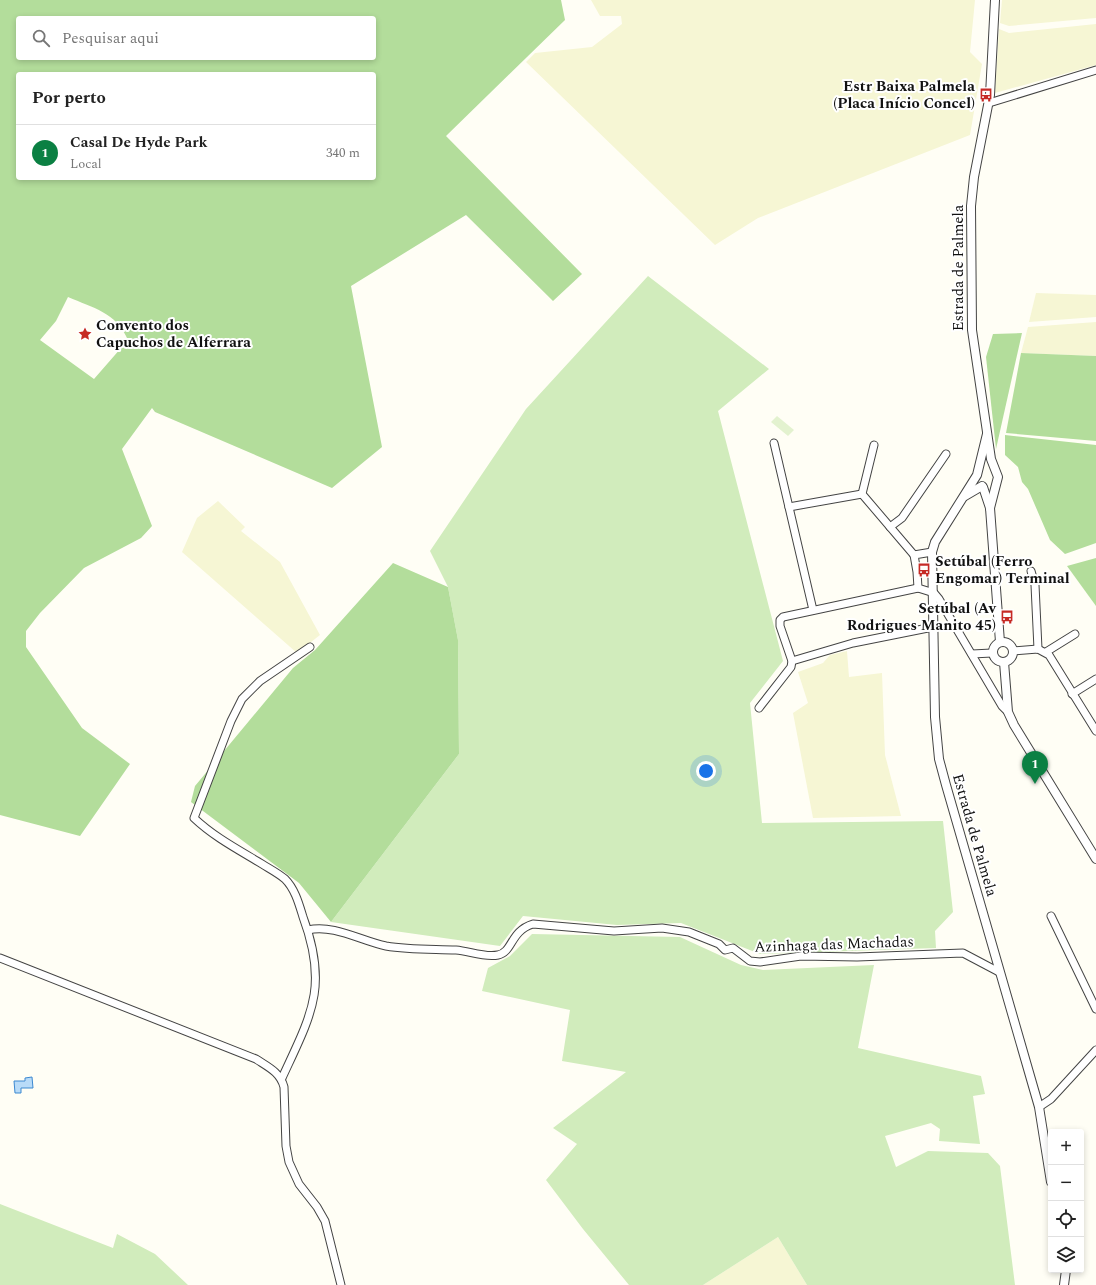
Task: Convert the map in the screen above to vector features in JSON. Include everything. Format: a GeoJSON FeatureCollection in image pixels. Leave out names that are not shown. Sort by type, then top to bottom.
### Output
{"type":"FeatureCollection","features":[{"type":"Feature","properties":{"kind":"street","name":"Estrada de Palmela"},"geometry":{"type":"LineString","coordinates":[[995,0],[989,103],[974,177],[972,206],[972,330],[991,459],[996,471]]}},
{"type":"Feature","properties":{"kind":"street"},"geometry":{"type":"LineString","coordinates":[[989,103],[1096,70]]}},
{"type":"Feature","properties":{"kind":"street","name":"Estrada de Palmela"},"geometry":{"type":"LineString","coordinates":[[987,434],[978,473],[935,542],[932,552],[934,593],[935,717],[939,759],[1038,1107],[1048,1165]]}},
{"type":"Feature","properties":{"kind":"street"},"geometry":{"type":"LineString","coordinates":[[774,443],[813,610]]}},
{"type":"Feature","properties":{"kind":"street"},"geometry":{"type":"LineString","coordinates":[[862,494],[874,445]]}},
{"type":"Feature","properties":{"kind":"street"},"geometry":{"type":"LineString","coordinates":[[890,527],[902,518],[946,454]]}},
{"type":"Feature","properties":{"kind":"street"},"geometry":{"type":"LineString","coordinates":[[990,508],[998,477],[996,471],[987,467],[978,473],[978,481],[983,486],[990,508],[1000,642]]}},
{"type":"Feature","properties":{"kind":"street"},"geometry":{"type":"LineString","coordinates":[[983,486],[992,487],[996,483]]}},
{"type":"Feature","properties":{"kind":"street","name":"Estrada de Palmela"},"geometry":{"type":"LineString","coordinates":[[964,496],[983,486]]}},
{"type":"Feature","properties":{"kind":"street"},"geometry":{"type":"LineString","coordinates":[[789,507],[862,494]]}},
{"type":"Feature","properties":{"kind":"street"},"geometry":{"type":"LineString","coordinates":[[862,494],[914,556],[918,572],[918,588]]}},
{"type":"Feature","properties":{"kind":"street"},"geometry":{"type":"LineString","coordinates":[[914,556],[932,552]]}},
{"type":"Feature","properties":{"kind":"street"},"geometry":{"type":"LineString","coordinates":[[1031,570],[1035,585],[1038,649]]}},
{"type":"Feature","properties":{"kind":"street"},"geometry":{"type":"LineString","coordinates":[[759,708],[788,673],[792,661],[780,626],[780,620],[783,617],[918,588],[934,593],[1002,706],[1008,712]]}},
{"type":"Feature","properties":{"kind":"street"},"geometry":{"type":"LineString","coordinates":[[792,661],[853,643],[934,627]]}},
{"type":"Feature","properties":{"kind":"street"},"geometry":{"type":"LineString","coordinates":[[1046,652],[1075,634]]}},
{"type":"Feature","properties":{"kind":"street"},"geometry":{"type":"LineString","coordinates":[[992,653],[997,661],[1004,662],[1010,660],[1013,651],[1010,645],[1000,642]]}},
{"type":"Feature","properties":{"kind":"street"},"geometry":{"type":"LineString","coordinates":[[992,653],[994,647],[1000,642]]}},
{"type":"Feature","properties":{"kind":"street"},"geometry":{"type":"LineString","coordinates":[[282,1078],[308,1021],[316,990],[316,962],[308,930],[294,891],[284,879],[214,834],[194,818],[231,721],[242,699],[260,681],[310,647]]}},
{"type":"Feature","properties":{"kind":"street"},"geometry":{"type":"LineString","coordinates":[[1013,651],[1038,649],[1046,652],[1052,658],[1072,694],[1096,731]]}},
{"type":"Feature","properties":{"kind":"street"},"geometry":{"type":"LineString","coordinates":[[972,654],[992,653]]}},
{"type":"Feature","properties":{"kind":"street"},"geometry":{"type":"LineString","coordinates":[[1004,662],[1008,712],[1014,725],[1096,859]]}},
{"type":"Feature","properties":{"kind":"street"},"geometry":{"type":"LineString","coordinates":[[1072,694],[1096,679]]}},
{"type":"Feature","properties":{"kind":"street"},"geometry":{"type":"LineString","coordinates":[[1051,916],[1096,1009]]}},
{"type":"Feature","properties":{"kind":"street","name":"Azinhaga das Machadas"},"geometry":{"type":"LineString","coordinates":[[308,930],[321,929],[364,938],[386,946],[432,951],[455,950],[494,956],[506,952],[516,934],[521,929],[534,924],[614,931],[662,928],[689,932],[719,944],[725,950],[733,948],[750,961],[760,962],[801,956],[857,957],[963,953],[999,972]]}},
{"type":"Feature","properties":{"kind":"street"},"geometry":{"type":"LineString","coordinates":[[0,958],[256,1059],[272,1069],[282,1078],[284,1087],[286,1146],[289,1162],[299,1184],[317,1207],[325,1222],[341,1285]]}},
{"type":"Feature","properties":{"kind":"street"},"geometry":{"type":"LineString","coordinates":[[1038,1107],[1051,1099],[1096,1050]]}},
{"type":"Feature","properties":{"kind":"street"},"geometry":{"type":"LineString","coordinates":[[1064,1285],[1066,1273]]}},
{"type":"Feature","properties":{"kind":"green space"},"geometry":{"type":"Polygon","coordinates":[[[0,0],[561,0],[565,20],[446,136],[582,274],[553,301],[466,215],[351,286],[382,447],[332,488],[155,412],[152,408],[122,449],[152,526],[141,538],[84,568],[40,613],[26,631],[26,647],[82,728],[130,764],[80,836],[0,815],[0,0]],[[68,297],[56,321],[40,340],[94,379],[128,340],[117,323],[110,317],[95,308],[68,297]]]}},
{"type":"Feature","properties":{"kind":"green space"},"geometry":{"type":"Polygon","coordinates":[[[591,0],[975,0],[970,52],[982,64],[970,135],[758,218],[715,245],[526,62],[535,53],[592,47],[622,24],[621,16],[600,16],[591,0]]]}},
{"type":"Feature","properties":{"kind":"green space"},"geometry":{"type":"Polygon","coordinates":[[[1002,0],[1096,0],[1096,18],[1009,26],[1000,23],[1002,0]]]}},
{"type":"Feature","properties":{"kind":"green space"},"geometry":{"type":"Polygon","coordinates":[[[1096,24],[1096,65],[995,93],[999,29],[1009,33],[1096,24]]]}},
{"type":"Feature","properties":{"kind":"green space"},"geometry":{"type":"Polygon","coordinates":[[[648,276],[769,369],[718,411],[783,661],[750,703],[762,823],[943,821],[953,912],[935,931],[936,948],[760,954],[681,923],[617,925],[523,916],[500,946],[331,922],[459,754],[458,640],[448,587],[430,551],[526,409],[648,276]]]}},
{"type":"Feature","properties":{"kind":"green space"},"geometry":{"type":"Polygon","coordinates":[[[1036,293],[1096,295],[1096,317],[1029,322],[1036,293]]]}},
{"type":"Feature","properties":{"kind":"green space"},"geometry":{"type":"Polygon","coordinates":[[[1096,322],[1096,356],[1021,353],[1028,327],[1096,322]]]}},
{"type":"Feature","properties":{"kind":"green space"},"geometry":{"type":"Polygon","coordinates":[[[1022,333],[996,449],[986,357],[993,334],[1022,333]]]}},
{"type":"Feature","properties":{"kind":"green space"},"geometry":{"type":"Polygon","coordinates":[[[1021,353],[1096,356],[1096,441],[1006,433],[1021,353]]]}},
{"type":"Feature","properties":{"kind":"green space"},"geometry":{"type":"Polygon","coordinates":[[[777,416],[794,430],[788,436],[771,422],[777,416]]]}},
{"type":"Feature","properties":{"kind":"green space"},"geometry":{"type":"Polygon","coordinates":[[[1005,435],[1096,445],[1096,543],[1065,554],[1050,540],[1028,489],[1022,482],[1018,467],[1005,455],[1005,435]]]}},
{"type":"Feature","properties":{"kind":"green space"},"geometry":{"type":"Polygon","coordinates":[[[218,501],[245,527],[241,531],[280,562],[320,635],[297,653],[182,552],[197,518],[218,501]]]}},
{"type":"Feature","properties":{"kind":"green space"},"geometry":{"type":"Polygon","coordinates":[[[1096,558],[1096,606],[1067,566],[1096,558]]]}},
{"type":"Feature","properties":{"kind":"green space"},"geometry":{"type":"Polygon","coordinates":[[[393,563],[448,587],[458,640],[459,754],[331,922],[299,883],[191,802],[195,786],[293,668],[315,650],[393,563]]]}},
{"type":"Feature","properties":{"kind":"green space"},"geometry":{"type":"Polygon","coordinates":[[[847,651],[849,677],[882,673],[885,755],[901,816],[813,818],[793,713],[808,703],[798,672],[823,663],[830,655],[847,651]]]}},
{"type":"Feature","properties":{"kind":"green space"},"geometry":{"type":"Polygon","coordinates":[[[532,934],[680,937],[741,965],[763,970],[874,965],[858,1048],[981,1076],[985,1094],[973,1096],[980,1144],[939,1141],[940,1129],[931,1123],[885,1136],[896,1167],[928,1151],[988,1153],[1000,1166],[1015,1285],[807,1285],[778,1237],[703,1285],[629,1285],[583,1229],[546,1180],[577,1144],[553,1128],[626,1072],[562,1061],[570,1010],[482,991],[488,968],[510,956],[532,934]]]}},
{"type":"Feature","properties":{"kind":"green space"},"geometry":{"type":"Polygon","coordinates":[[[0,1204],[113,1248],[117,1234],[155,1254],[188,1285],[0,1285],[0,1204]]]}},
{"type":"Feature","properties":{"kind":"green space"},"geometry":{"type":"Polygon","coordinates":[[[778,1237],[807,1285],[703,1285],[778,1237]]]}},
{"type":"Feature","properties":{"kind":"water"},"geometry":{"type":"Polygon","coordinates":[[[32,1077],[33,1088],[21,1088],[21,1093],[15,1093],[14,1081],[25,1081],[25,1078],[32,1077]]]}},
{"type":"Feature","properties":{"kind":"place","name":"Estr Baixa Palmela (Placa Início Concel)"},"geometry":{"type":"Point","coordinates":[986,95]}},
{"type":"Feature","properties":{"kind":"place","name":"Convento dos Capuchos de Alferrara"},"geometry":{"type":"Point","coordinates":[85,334]}},
{"type":"Feature","properties":{"kind":"place","name":"Setúbal (Ferro Engomar) Terminal"},"geometry":{"type":"Point","coordinates":[924,570]}},
{"type":"Feature","properties":{"kind":"place","name":"Setúbal (Av Rodrigues Manito 45)"},"geometry":{"type":"Point","coordinates":[1007,617]}},
{"type":"Feature","properties":{"kind":"place","name":"Casal De Hyde Park"},"geometry":{"type":"Point","coordinates":[1035,784]}}]}
